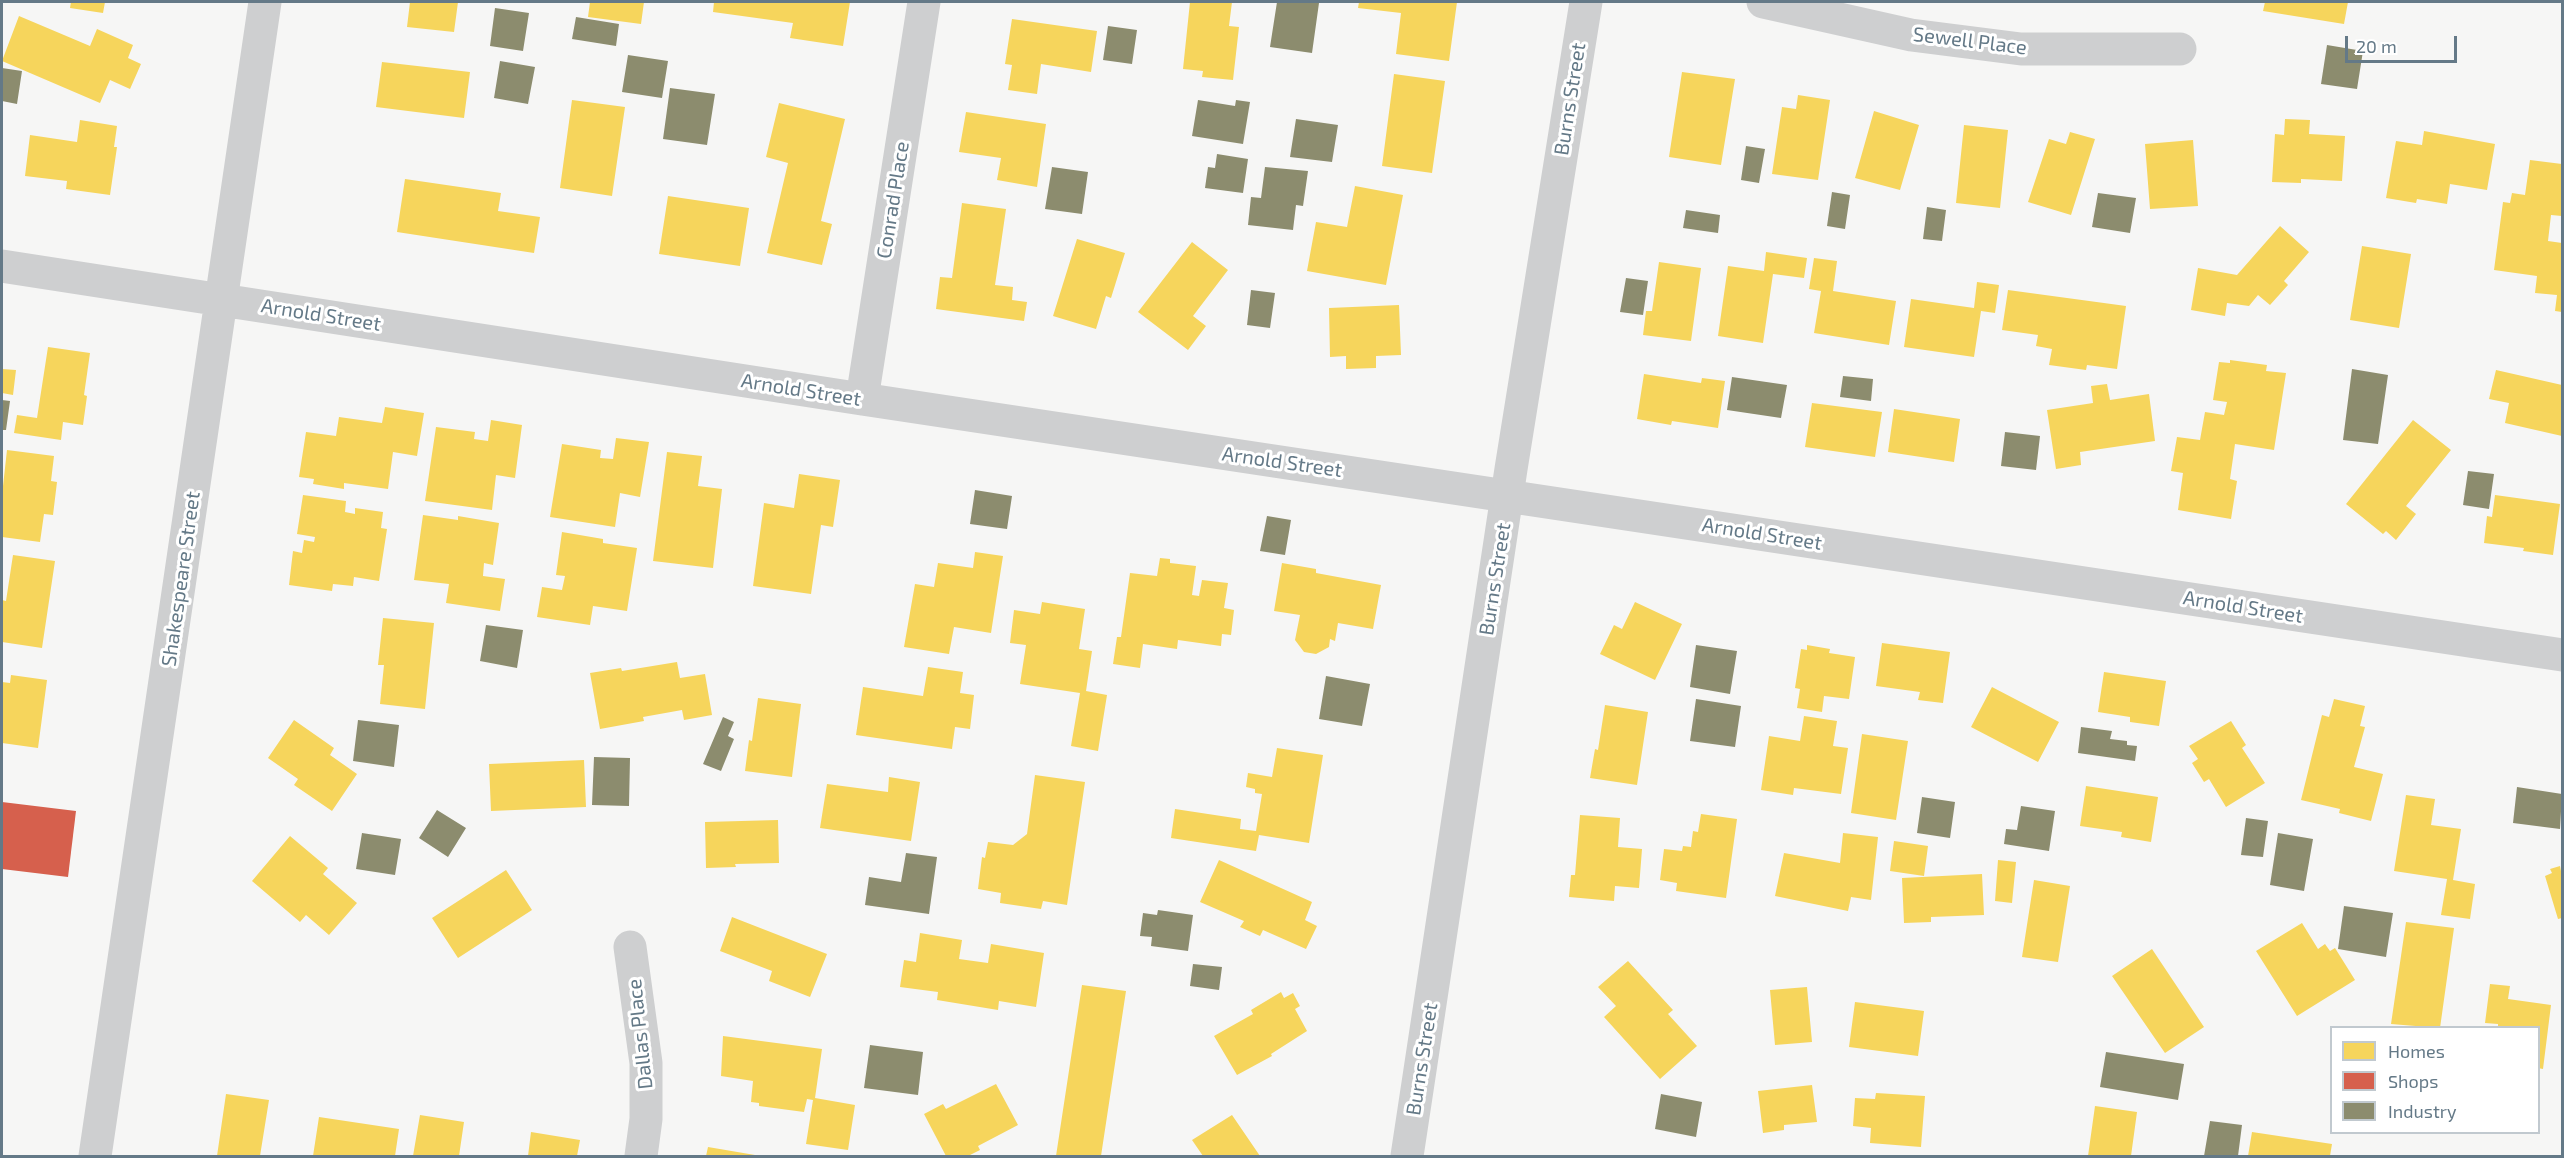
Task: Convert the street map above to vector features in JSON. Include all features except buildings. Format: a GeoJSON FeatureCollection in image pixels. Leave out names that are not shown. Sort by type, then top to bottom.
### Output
{"type":"FeatureCollection","features":[{"type":"Feature","properties":{"kind":"street","name":"Shakespeare Street"},"geometry":{"type":"LineString","coordinates":[[95,1156],[265,2]]}},
{"type":"Feature","properties":{"kind":"street","name":"Conrad Place"},"geometry":{"type":"LineString","coordinates":[[862,399],[924,2]]}},
{"type":"Feature","properties":{"kind":"street","name":"Burns Street"},"geometry":{"type":"LineString","coordinates":[[1407,1156],[1586,2]]}},
{"type":"Feature","properties":{"kind":"street","name":"Sewell Place"},"geometry":{"type":"LineString","coordinates":[[1763,2],[1911,35],[2021,49],[2180,49]]}},
{"type":"Feature","properties":{"kind":"street","name":"Arnold Street"},"geometry":{"type":"LineString","coordinates":[[2,266],[862,399],[2562,655]]}},
{"type":"Feature","properties":{"kind":"street","name":"Dallas Place"},"geometry":{"type":"LineString","coordinates":[[630,948],[646,1063],[646,1119],[641,1156]]}}]}
